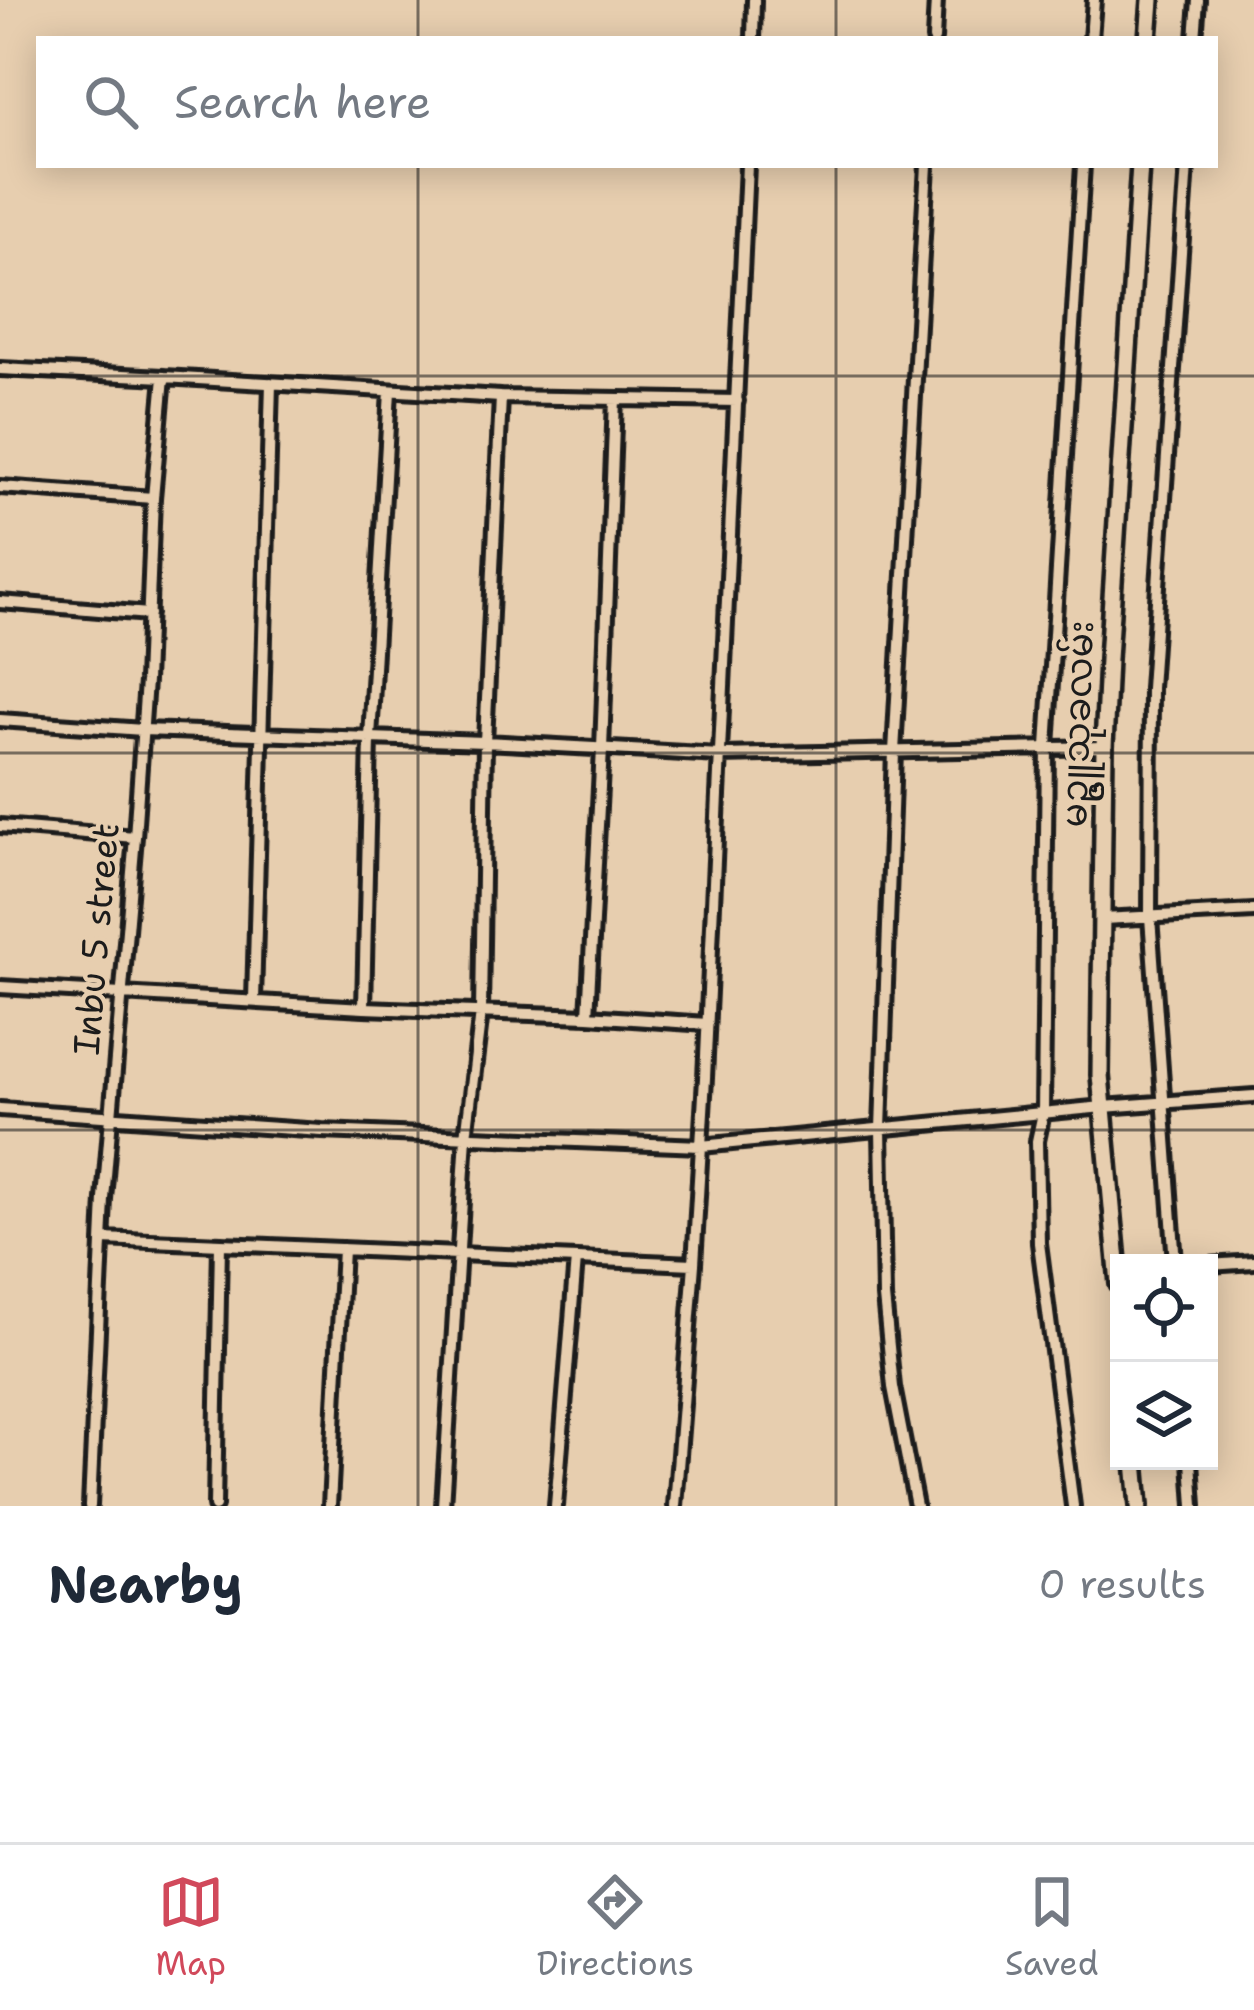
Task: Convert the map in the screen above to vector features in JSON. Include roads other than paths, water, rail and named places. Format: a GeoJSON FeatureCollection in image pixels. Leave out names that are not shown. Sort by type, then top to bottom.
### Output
{"type":"FeatureCollection","features":[{"type":"Feature","properties":{"kind":"street"},"geometry":{"type":"LineString","coordinates":[[753,36],[754,0]]}},
{"type":"Feature","properties":{"kind":"street"},"geometry":{"type":"LineString","coordinates":[[934,36],[936,0]]}},
{"type":"Feature","properties":{"kind":"street"},"geometry":{"type":"LineString","coordinates":[[1091,36],[1094,0]]}},
{"type":"Feature","properties":{"kind":"street"},"geometry":{"type":"LineString","coordinates":[[1148,36],[1150,0]]}},
{"type":"Feature","properties":{"kind":"street"},"geometry":{"type":"LineString","coordinates":[[1196,36],[1198,0]]}},
{"type":"Feature","properties":{"kind":"street"},"geometry":{"type":"LineString","coordinates":[[675,1506],[701,1146],[747,168]]}},
{"type":"Feature","properties":{"kind":"street"},"geometry":{"type":"LineString","coordinates":[[916,1506],[893,1387],[884,1297],[881,1129],[894,752],[927,168]]}},
{"type":"Feature","properties":{"kind":"street"},"geometry":{"type":"LineString","coordinates":[[1073,1506],[1039,1243],[1036,1141],[1043,1113],[1047,747],[1083,168]]}},
{"type":"Feature","properties":{"kind":"street","name":"မဥ္ဇူသုခလမ်း"},"geometry":{"type":"LineString","coordinates":[[1116,1254],[1100,1075],[1104,747],[1140,168]]}},
{"type":"Feature","properties":{"kind":"street"},"geometry":{"type":"LineString","coordinates":[[1174,1254],[1150,916],[1151,688],[1187,168]]}},
{"type":"Feature","properties":{"kind":"street"},"geometry":{"type":"LineString","coordinates":[[0,370],[501,397],[737,401]]}},
{"type":"Feature","properties":{"kind":"street","name":"Inbu 5 street"},"geometry":{"type":"LineString","coordinates":[[90,1506],[111,1116],[143,730],[153,497],[164,376]]}},
{"type":"Feature","properties":{"kind":"street"},"geometry":{"type":"LineString","coordinates":[[254,1000],[271,383]]}},
{"type":"Feature","properties":{"kind":"street"},"geometry":{"type":"LineString","coordinates":[[364,1008],[370,738],[390,391]]}},
{"type":"Feature","properties":{"kind":"street"},"geometry":{"type":"LineString","coordinates":[[443,1506],[466,1137],[481,1012],[484,742],[501,397]]}},
{"type":"Feature","properties":{"kind":"street"},"geometry":{"type":"LineString","coordinates":[[588,1016],[615,399]]}},
{"type":"Feature","properties":{"kind":"street"},"geometry":{"type":"LineString","coordinates":[[0,487],[153,497]]}},
{"type":"Feature","properties":{"kind":"street"},"geometry":{"type":"LineString","coordinates":[[0,602],[149,614]]}},
{"type":"Feature","properties":{"kind":"street"},"geometry":{"type":"LineString","coordinates":[[0,720],[719,755],[1104,747]]}},
{"type":"Feature","properties":{"kind":"street"},"geometry":{"type":"LineString","coordinates":[[0,826],[135,837]]}},
{"type":"Feature","properties":{"kind":"street"},"geometry":{"type":"LineString","coordinates":[[1102,919],[1254,911]]}},
{"type":"Feature","properties":{"kind":"street"},"geometry":{"type":"LineString","coordinates":[[0,987],[707,1024]]}},
{"type":"Feature","properties":{"kind":"street"},"geometry":{"type":"LineString","coordinates":[[0,1108],[322,1131],[701,1146],[1254,1096]]}},
{"type":"Feature","properties":{"kind":"street"},"geometry":{"type":"LineString","coordinates":[[103,1239],[694,1264]]}},
{"type":"Feature","properties":{"kind":"street"},"geometry":{"type":"LineString","coordinates":[[215,1506],[220,1244]]}},
{"type":"Feature","properties":{"kind":"street"},"geometry":{"type":"LineString","coordinates":[[330,1506],[343,1250]]}},
{"type":"Feature","properties":{"kind":"street"},"geometry":{"type":"LineString","coordinates":[[556,1506],[576,1259]]}},
{"type":"Feature","properties":{"kind":"street"},"geometry":{"type":"LineString","coordinates":[[1218,1264],[1254,1262]]}},
{"type":"Feature","properties":{"kind":"street"},"geometry":{"type":"LineString","coordinates":[[1136,1470],[1138,1506]]}},
{"type":"Feature","properties":{"kind":"street"},"geometry":{"type":"LineString","coordinates":[[1192,1470],[1194,1506]]}}]}
